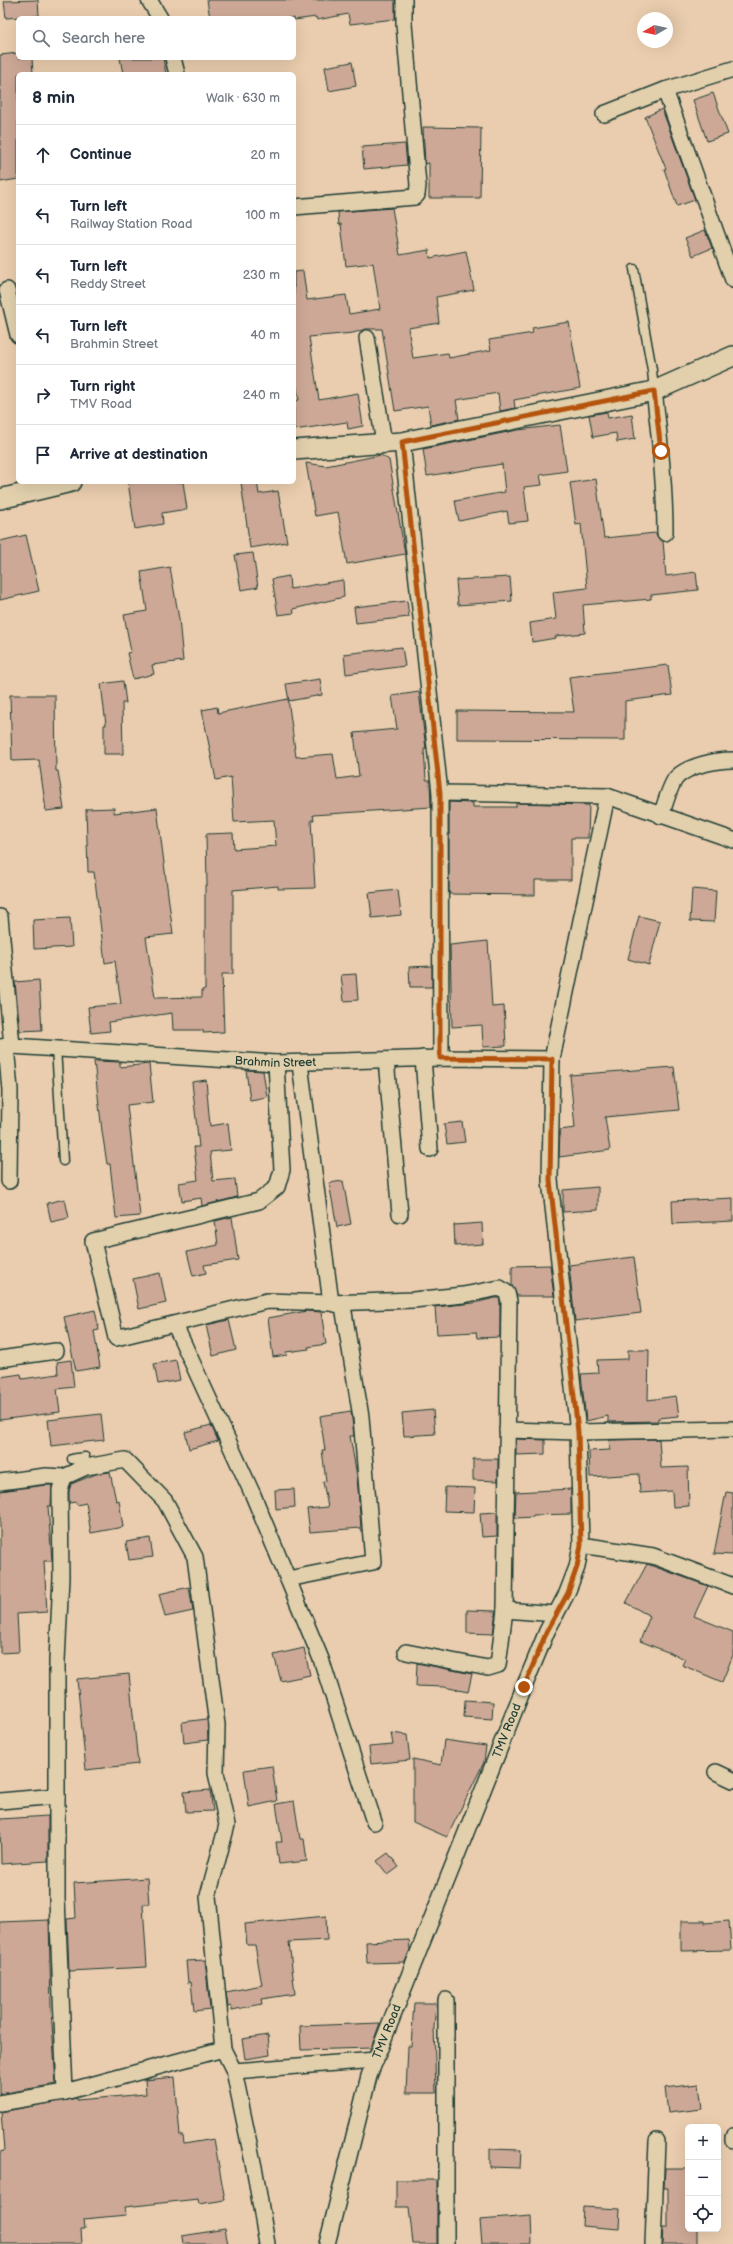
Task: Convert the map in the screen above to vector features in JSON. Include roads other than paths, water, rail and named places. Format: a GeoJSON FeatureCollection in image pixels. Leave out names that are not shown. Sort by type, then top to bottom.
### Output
{"type":"FeatureCollection","features":[{"type":"Feature","properties":{"kind":"street"},"geometry":{"type":"LineString","coordinates":[[148,0],[159,16]]}},
{"type":"Feature","properties":{"kind":"street"},"geometry":{"type":"LineString","coordinates":[[296,207],[415,197],[418,195],[404,24],[404,0]]}},
{"type":"Feature","properties":{"kind":"street"},"geometry":{"type":"LineString","coordinates":[[174,60],[176,72]]}},
{"type":"Feature","properties":{"kind":"street"},"geometry":{"type":"LineString","coordinates":[[604,114],[665,90],[733,69]]}},
{"type":"Feature","properties":{"kind":"street"},"geometry":{"type":"LineString","coordinates":[[665,90],[733,280]]}},
{"type":"Feature","properties":{"kind":"street"},"geometry":{"type":"LineString","coordinates":[[7,290],[16,327]]}},
{"type":"Feature","properties":{"kind":"street"},"geometry":{"type":"LineString","coordinates":[[367,338],[393,442],[440,793],[440,1058]]}},
{"type":"Feature","properties":{"kind":"street"},"geometry":{"type":"LineString","coordinates":[[296,450],[393,442],[654,391],[733,356]]}},
{"type":"Feature","properties":{"kind":"street"},"geometry":{"type":"LineString","coordinates":[[654,391],[665,492],[665,533]]}},
{"type":"Feature","properties":{"kind":"street"},"geometry":{"type":"LineString","coordinates":[[0,499],[56,484]]}},
{"type":"Feature","properties":{"kind":"street"},"geometry":{"type":"LineString","coordinates":[[661,816],[676,778],[692,768],[709,762],[733,760]]}},
{"type":"Feature","properties":{"kind":"street"},"geometry":{"type":"LineString","coordinates":[[440,793],[607,796],[733,840]]}},
{"type":"Feature","properties":{"kind":"street","name":"TMV Road"},"geometry":{"type":"LineString","coordinates":[[326,2244],[369,2076],[474,1808],[547,1631],[568,1593],[577,1567],[581,1545],[578,1432],[550,1180],[552,1059],[607,796]]}},
{"type":"Feature","properties":{"kind":"street"},"geometry":{"type":"LineString","coordinates":[[0,918],[6,1046],[10,1090],[9,1181]]}},
{"type":"Feature","properties":{"kind":"street","name":"Brahmin Street"},"geometry":{"type":"LineString","coordinates":[[6,1046],[300,1064],[423,1058],[552,1059]]}},
{"type":"Feature","properties":{"kind":"street"},"geometry":{"type":"LineString","coordinates":[[423,1058],[430,1149]]}},
{"type":"Feature","properties":{"kind":"street"},"geometry":{"type":"LineString","coordinates":[[386,1060],[400,1214]]}},
{"type":"Feature","properties":{"kind":"street"},"geometry":{"type":"LineString","coordinates":[[276,1063],[282,1170],[277,1187],[259,1201],[93,1241],[116,1338],[175,1325],[267,1301],[331,1303],[413,1300],[463,1295],[500,1288],[503,1290],[509,1301],[505,1610],[498,1665],[493,1668],[406,1652]]}},
{"type":"Feature","properties":{"kind":"street"},"geometry":{"type":"LineString","coordinates":[[300,1064],[331,1303]]}},
{"type":"Feature","properties":{"kind":"street"},"geometry":{"type":"LineString","coordinates":[[288,1579],[373,1562],[361,1417],[343,1306],[331,1303]]}},
{"type":"Feature","properties":{"kind":"street"},"geometry":{"type":"LineString","coordinates":[[175,1325],[253,1495],[321,1659],[374,1822]]}},
{"type":"Feature","properties":{"kind":"street"},"geometry":{"type":"LineString","coordinates":[[0,1359],[56,1351]]}},
{"type":"Feature","properties":{"kind":"street"},"geometry":{"type":"LineString","coordinates":[[507,1430],[578,1432],[733,1429]]}},
{"type":"Feature","properties":{"kind":"street"},"geometry":{"type":"LineString","coordinates":[[65,2092],[57,1899],[57,1661],[61,1577],[60,1490],[64,1477],[78,1461],[125,1460],[165,1500],[195,1557],[217,1725],[216,1773],[227,1825],[208,1896],[223,2049],[234,2072],[255,2172],[268,2244]]}},
{"type":"Feature","properties":{"kind":"street"},"geometry":{"type":"LineString","coordinates":[[0,1482],[46,1476],[64,1477]]}},
{"type":"Feature","properties":{"kind":"street"},"geometry":{"type":"LineString","coordinates":[[581,1545],[653,1556],[733,1586]]}},
{"type":"Feature","properties":{"kind":"street"},"geometry":{"type":"LineString","coordinates":[[505,1610],[556,1614]]}},
{"type":"Feature","properties":{"kind":"street"},"geometry":{"type":"LineString","coordinates":[[716,1772],[733,1780]]}},
{"type":"Feature","properties":{"kind":"street"},"geometry":{"type":"LineString","coordinates":[[0,1801],[57,1796]]}},
{"type":"Feature","properties":{"kind":"street"},"geometry":{"type":"LineString","coordinates":[[446,2000],[446,2244]]}},
{"type":"Feature","properties":{"kind":"street"},"geometry":{"type":"LineString","coordinates":[[0,2103],[65,2092],[223,2049]]}},
{"type":"Feature","properties":{"kind":"street"},"geometry":{"type":"LineString","coordinates":[[234,2072],[376,2060]]}},
{"type":"Feature","properties":{"kind":"street"},"geometry":{"type":"LineString","coordinates":[[653,2244],[657,2141]]}},
{"type":"Feature","properties":{"kind":"lane"},"geometry":{"type":"LineString","coordinates":[[634,269],[652,370],[654,391]]}},
{"type":"Feature","properties":{"kind":"lane"},"geometry":{"type":"LineString","coordinates":[[56,1048],[62,1161]]}}]}
